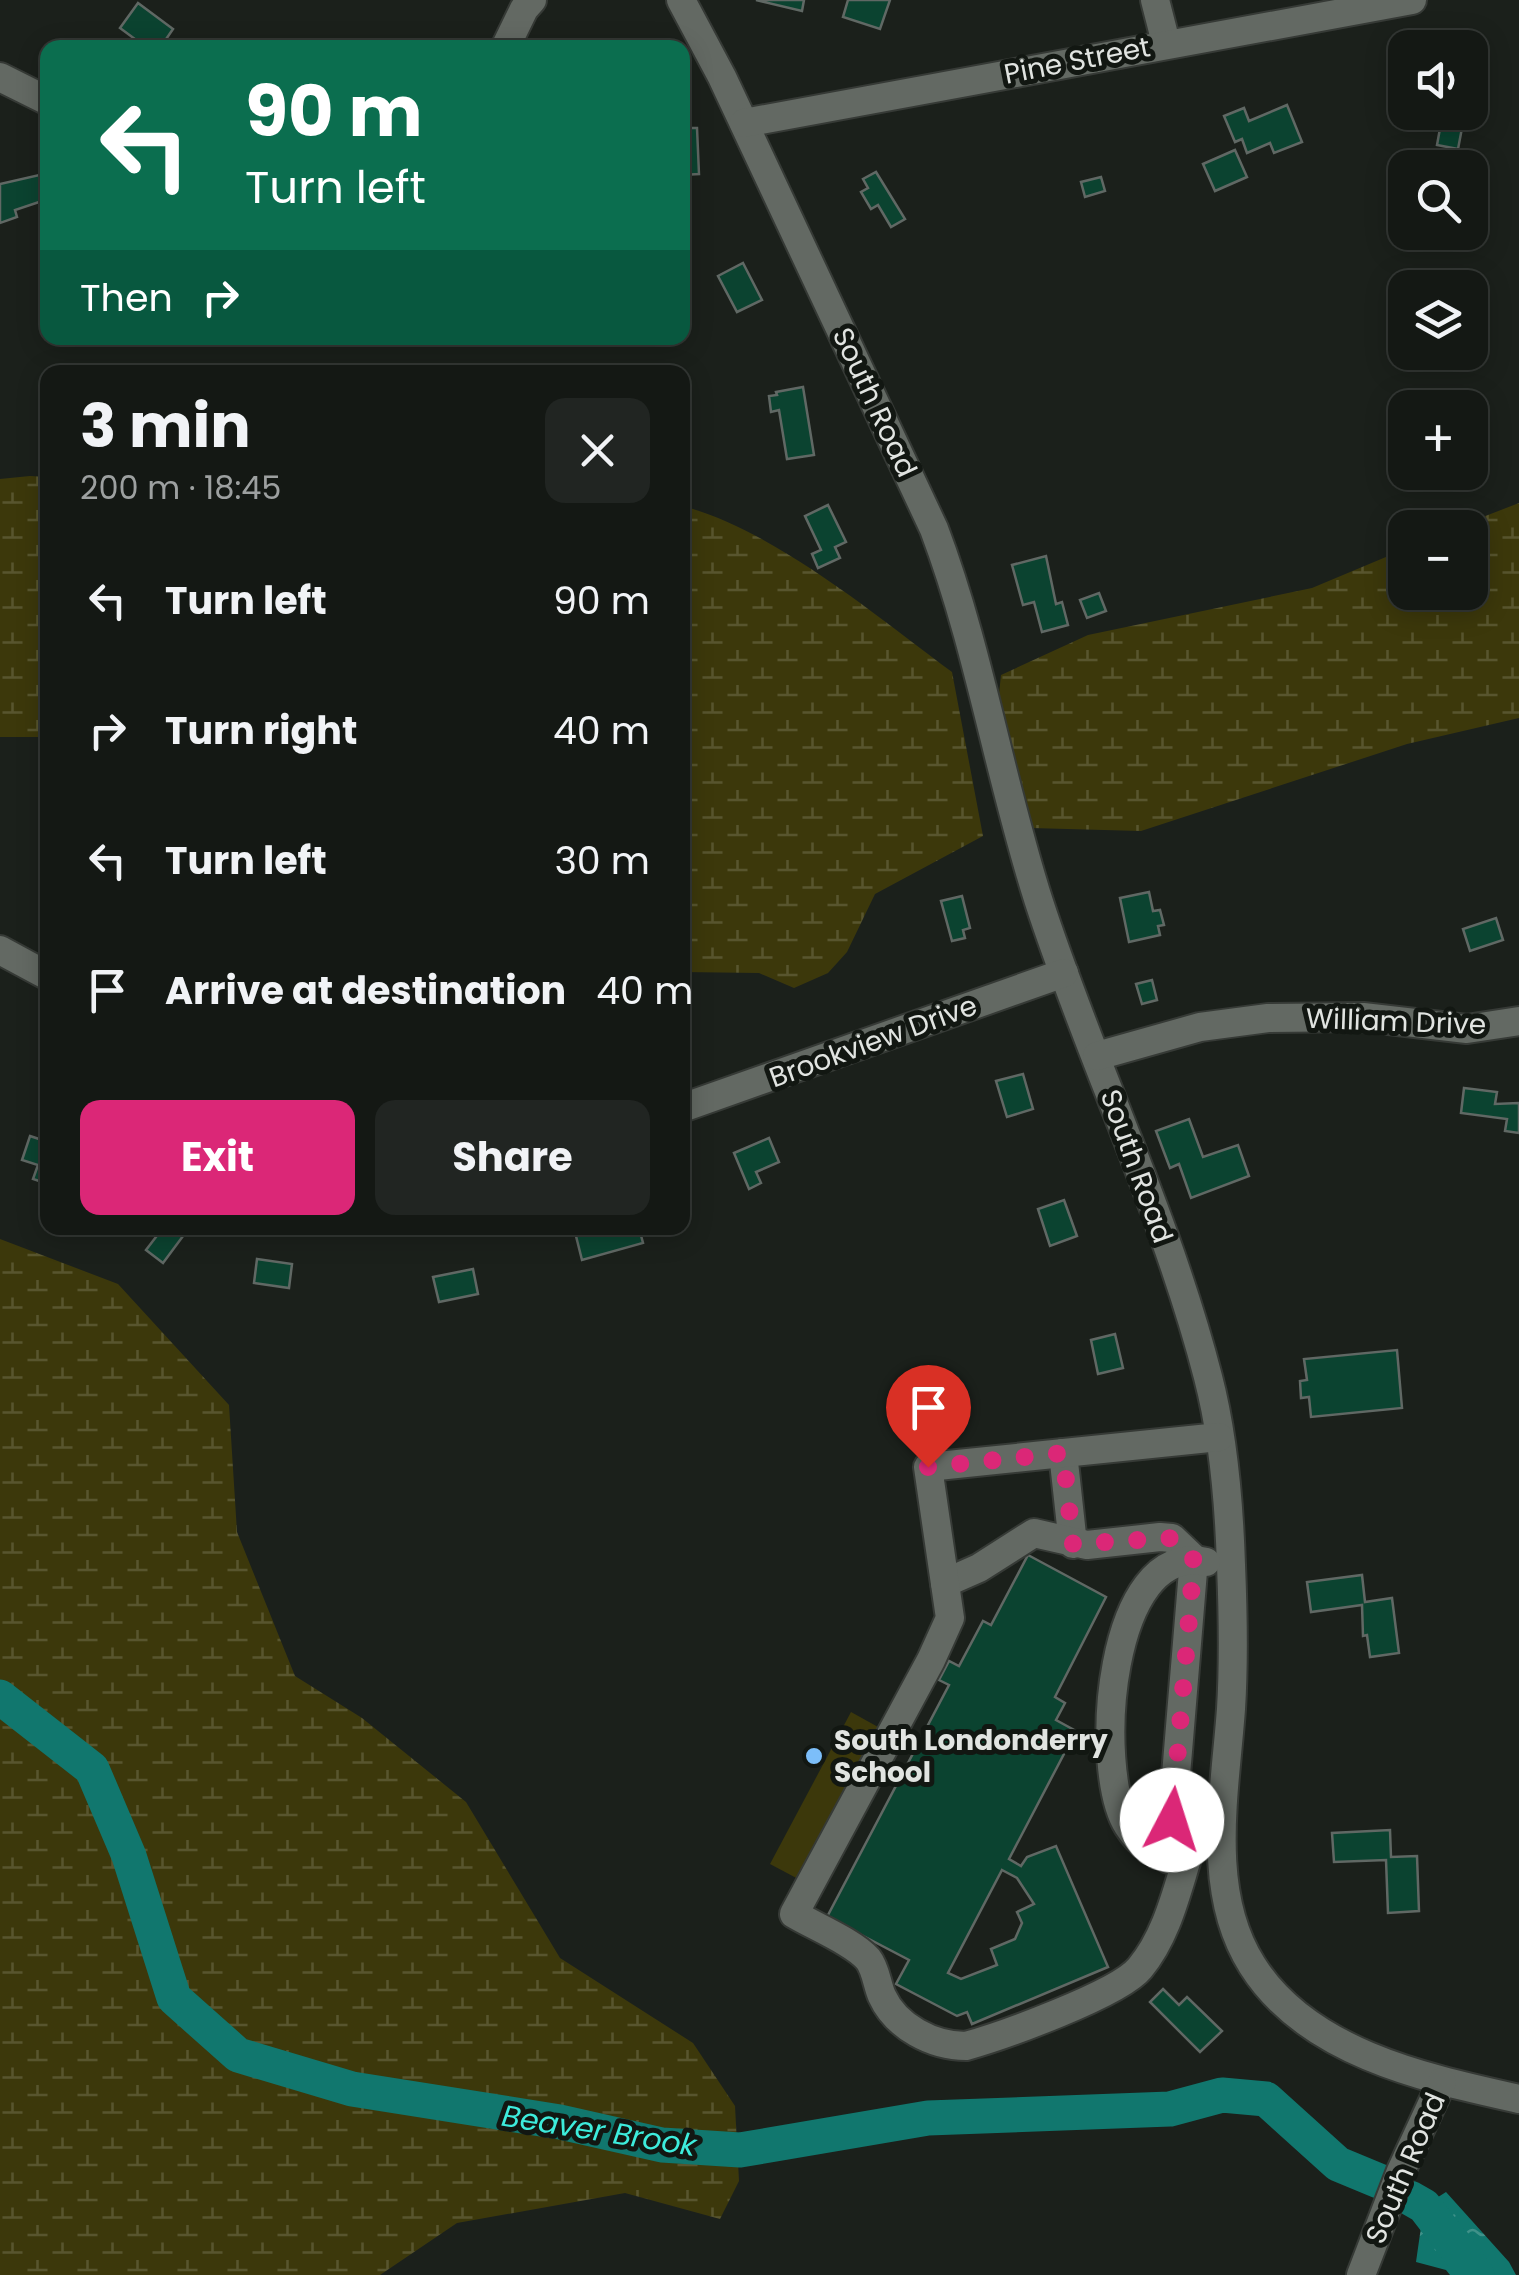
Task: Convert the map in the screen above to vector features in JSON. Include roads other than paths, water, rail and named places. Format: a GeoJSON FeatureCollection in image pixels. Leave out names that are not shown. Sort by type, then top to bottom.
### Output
{"type":"FeatureCollection","features":[{"type":"Feature","properties":{"kind":"street"},"geometry":{"type":"LineString","coordinates":[[510,40],[532,0]]}},
{"type":"Feature","properties":{"kind":"street","name":"South Road"},"geometry":{"type":"LineString","coordinates":[[681,0],[744,123],[886,424],[953,578],[978,661],[1013,820],[1064,973],[1158,1222],[1208,1379],[1228,1495],[1232,1669],[1223,1868],[1238,1937],[1252,1965],[1282,2001],[1318,2030],[1442,2082],[1360,2275]]}},
{"type":"Feature","properties":{"kind":"street"},"geometry":{"type":"LineString","coordinates":[[1155,0],[1166,43]]}},
{"type":"Feature","properties":{"kind":"street","name":"Pine Street"},"geometry":{"type":"LineString","coordinates":[[744,123],[1412,0]]}},
{"type":"Feature","properties":{"kind":"street"},"geometry":{"type":"LineString","coordinates":[[0,77],[40,97]]}},
{"type":"Feature","properties":{"kind":"street"},"geometry":{"type":"LineString","coordinates":[[0,950],[40,972]]}},
{"type":"Feature","properties":{"kind":"street","name":"Brookview Drive"},"geometry":{"type":"LineString","coordinates":[[690,1105],[1064,973]]}},
{"type":"Feature","properties":{"kind":"street","name":"William Drive"},"geometry":{"type":"LineString","coordinates":[[1097,1056],[1200,1027],[1268,1018],[1363,1017],[1467,1029],[1519,1021]]}},
{"type":"Feature","properties":{"kind":"street"},"geometry":{"type":"LineString","coordinates":[[945,1583],[980,1568],[1034,1534],[1073,1544],[1172,1538],[1194,1560],[1171,1912],[1139,1970],[1106,1991],[966,2046],[949,2046],[906,2026],[882,1996],[869,1960],[794,1914],[950,1618],[928,1467],[1218,1438]]}},
{"type":"Feature","properties":{"kind":"street"},"geometry":{"type":"LineString","coordinates":[[1063,1453],[1073,1544]]}},
{"type":"Feature","properties":{"kind":"street"},"geometry":{"type":"LineString","coordinates":[[1223,1868],[1177,1860],[1142,1844],[1127,1825],[1117,1800],[1108,1746],[1110,1705],[1125,1636],[1144,1592],[1171,1565],[1194,1560],[1231,1568]]}},
{"type":"Feature","properties":{"kind":"street"},"geometry":{"type":"LineString","coordinates":[[1442,2082],[1519,2099]]}},
{"type":"Feature","properties":{"kind":"water"},"geometry":{"type":"Polygon","coordinates":[[[1446,2192],[1509,2262],[1516,2275],[1450,2275],[1446,2270],[1416,2262],[1424,2206],[1446,2192]]]}},
{"type":"Feature","properties":{"kind":"waterway","name":"Beaver Brook"},"geometry":{"type":"LineString","coordinates":[[0,1697],[92,1769],[129,1856],[174,1998],[238,2055],[352,2089],[560,2122],[662,2145],[740,2150],[928,2118],[1170,2109],[1222,2095],[1266,2099],[1338,2164],[1379,2181]]}},
{"type":"Feature","properties":{"kind":"waterway","name":"Beaver Brook"},"geometry":{"type":"LineString","coordinates":[[1410,2198],[1424,2206],[1477,2275]]}},
{"type":"Feature","properties":{"kind":"place","name":"South Londonderry School"},"geometry":{"type":"Point","coordinates":[814,1756]}}]}
